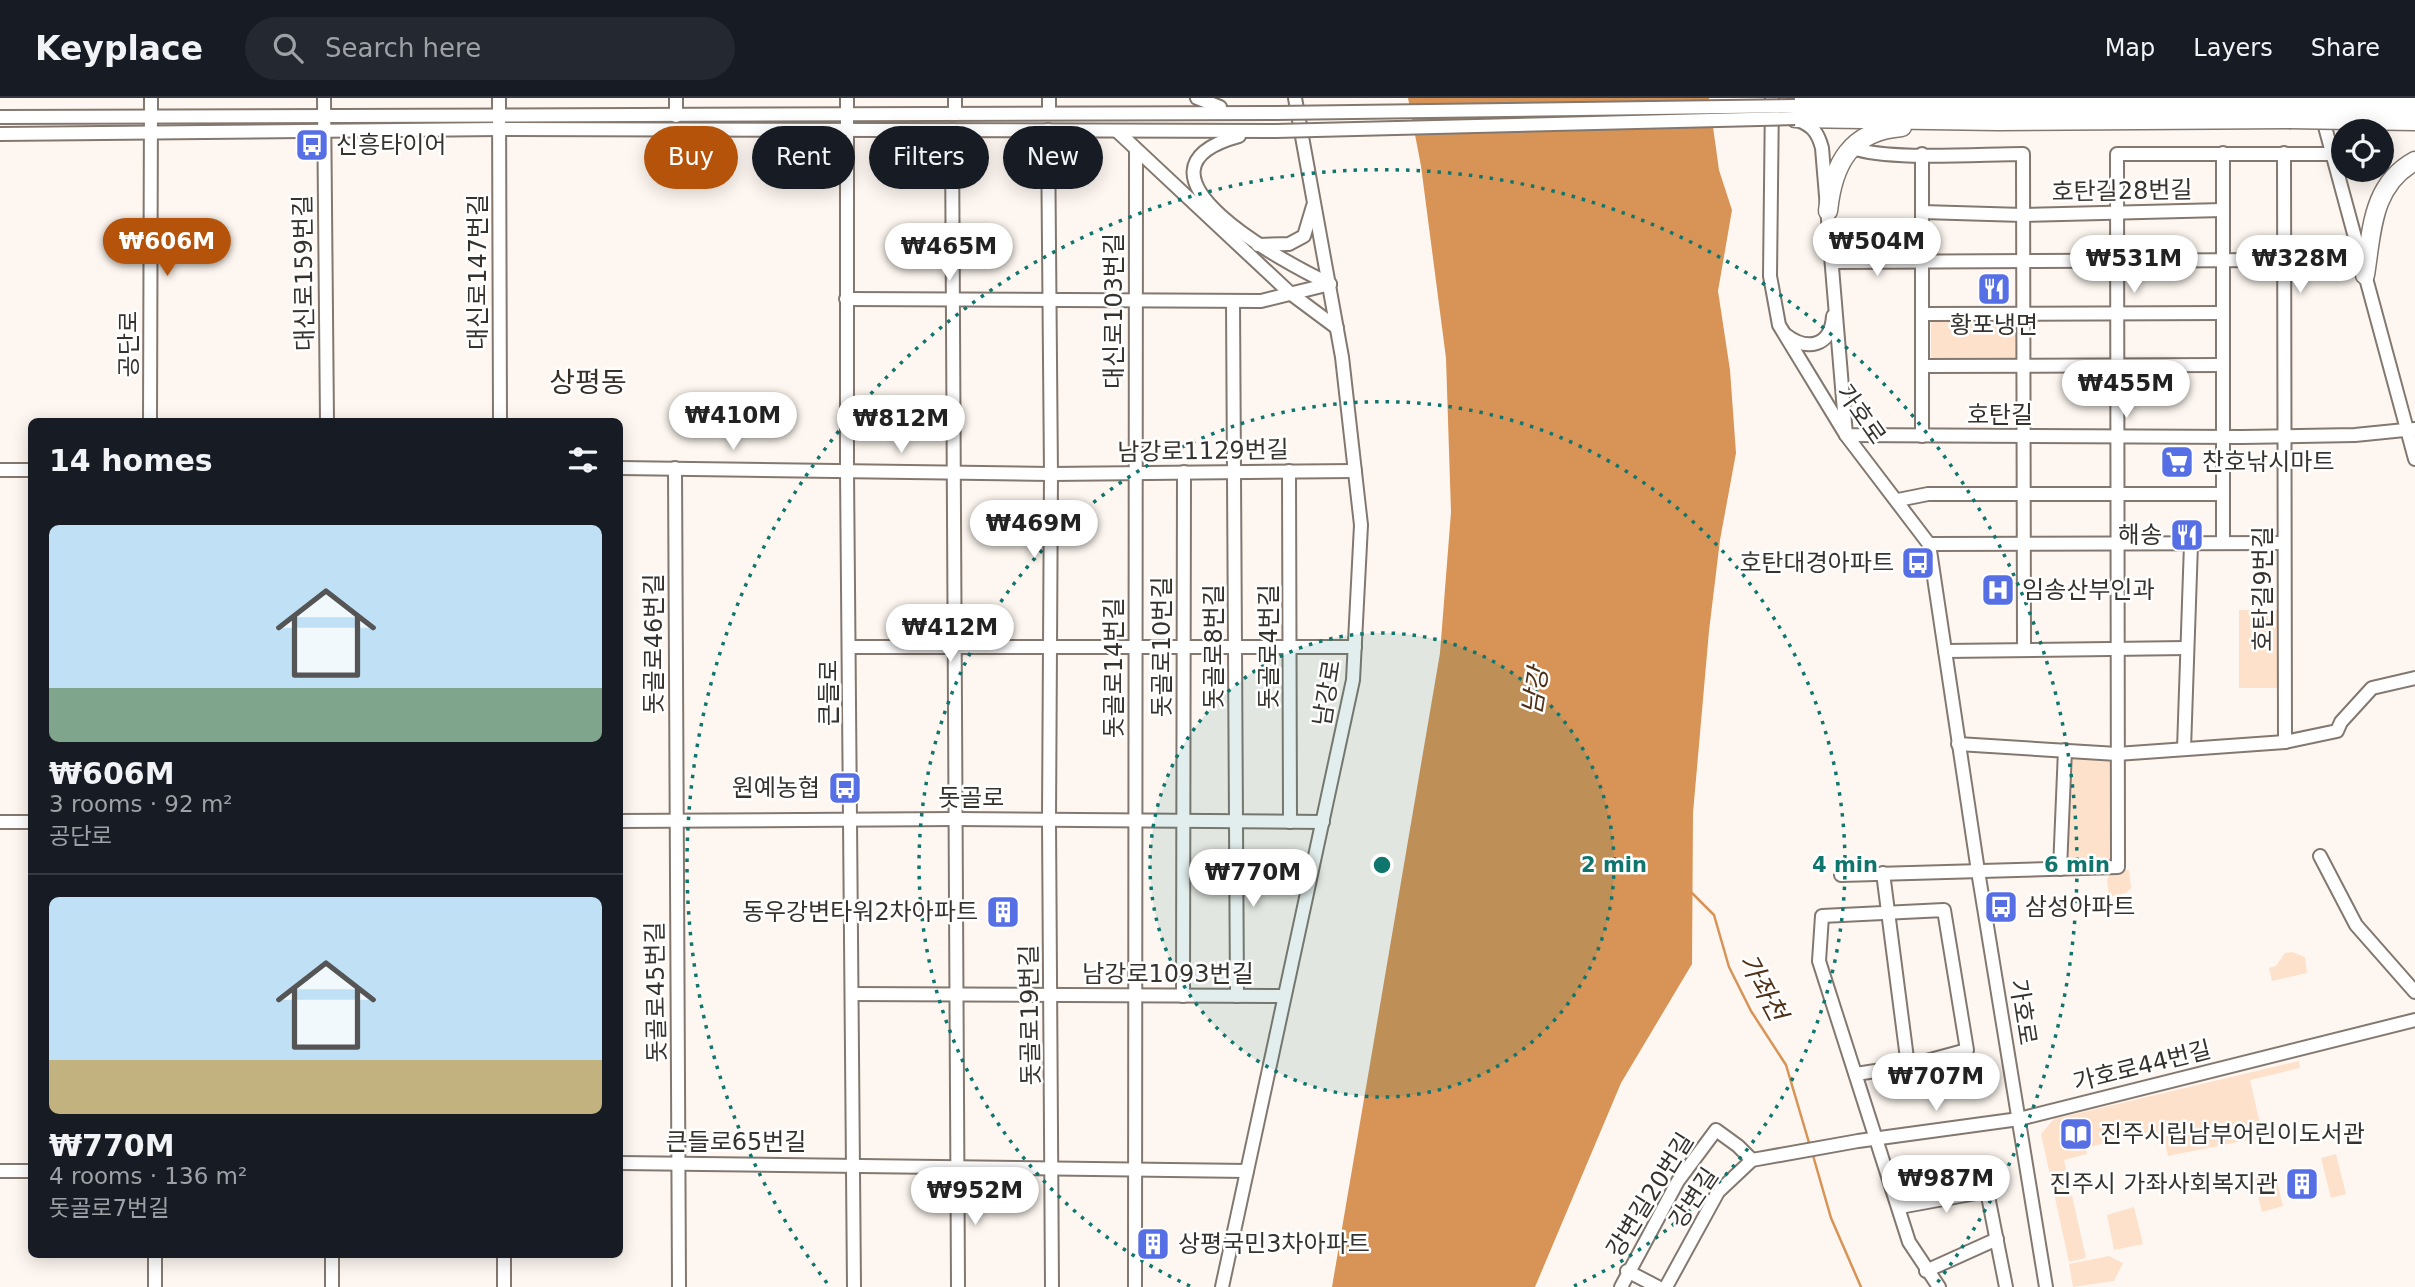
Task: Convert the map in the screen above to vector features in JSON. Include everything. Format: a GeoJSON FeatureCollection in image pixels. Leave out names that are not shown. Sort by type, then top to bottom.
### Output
{"type":"FeatureCollection","features":[{"type":"Feature","properties":{"kind":"highway"},"geometry":{"type":"LineString","coordinates":[[1952,98],[1995,102],[2287,111],[2348,112],[2415,106]]}},
{"type":"Feature","properties":{"kind":"highway"},"geometry":{"type":"LineString","coordinates":[[1795,112],[1995,102]]}},
{"type":"Feature","properties":{"kind":"highway"},"geometry":{"type":"LineString","coordinates":[[1828,211],[1831,183],[1837,167],[1853,148],[1886,128],[1998,121],[2287,111]]}},
{"type":"Feature","properties":{"kind":"highway"},"geometry":{"type":"LineString","coordinates":[[1795,112],[1998,121]]}},
{"type":"Feature","properties":{"kind":"highway"},"geometry":{"type":"LineString","coordinates":[[2348,112],[2415,121]]}},
{"type":"Feature","properties":{"kind":"highway"},"geometry":{"type":"LineString","coordinates":[[2365,275],[2371,223],[2378,202],[2396,175],[2415,161]]}},
{"type":"Feature","properties":{"kind":"street","name":"공단로"},"geometry":{"type":"LineString","coordinates":[[150,418],[151,98]]}},
{"type":"Feature","properties":{"kind":"street","name":"대신로159번길"},"geometry":{"type":"LineString","coordinates":[[324,98],[327,418]]}},
{"type":"Feature","properties":{"kind":"street","name":"대신로147번길"},"geometry":{"type":"LineString","coordinates":[[499,98],[500,418]]}},
{"type":"Feature","properties":{"kind":"street"},"geometry":{"type":"LineString","coordinates":[[676,98],[676,116]]}},
{"type":"Feature","properties":{"kind":"street","name":"큰들로"},"geometry":{"type":"LineString","coordinates":[[846,126],[847,98]]}},
{"type":"Feature","properties":{"kind":"street"},"geometry":{"type":"LineString","coordinates":[[955,98],[955,114]]}},
{"type":"Feature","properties":{"kind":"street"},"geometry":{"type":"LineString","coordinates":[[1049,98],[1049,113]]}},
{"type":"Feature","properties":{"kind":"street"},"geometry":{"type":"LineString","coordinates":[[1121,105],[1131,98]]}},
{"type":"Feature","properties":{"kind":"street"},"geometry":{"type":"LineString","coordinates":[[1197,98],[1219,107],[1248,112]]}},
{"type":"Feature","properties":{"kind":"street","name":"남강로"},"geometry":{"type":"LineString","coordinates":[[1222,1287],[1353,680],[1361,525],[1337,328],[1295,98]]}},
{"type":"Feature","properties":{"kind":"street","name":"가호로"},"geometry":{"type":"LineString","coordinates":[[1772,98],[1772,301],[1784,334],[1846,435],[1929,544],[1958,744],[2046,1287]]}},
{"type":"Feature","properties":{"kind":"street"},"geometry":{"type":"LineString","coordinates":[[1103,131],[1276,131],[1795,112],[1812,98]]}},
{"type":"Feature","properties":{"kind":"street"},"geometry":{"type":"LineString","coordinates":[[1841,874],[2118,867],[2117,154],[2331,154],[2317,98]]}},
{"type":"Feature","properties":{"kind":"street"},"geometry":{"type":"LineString","coordinates":[[0,134],[151,135],[323,124],[676,116],[1049,113],[1121,105],[1276,113],[1795,112],[1818,135],[1828,211],[1846,435]]}},
{"type":"Feature","properties":{"kind":"street"},"geometry":{"type":"LineString","coordinates":[[0,117],[151,116],[323,124]]}},
{"type":"Feature","properties":{"kind":"street"},"geometry":{"type":"LineString","coordinates":[[499,122],[752,127]]}},
{"type":"Feature","properties":{"kind":"street"},"geometry":{"type":"LineString","coordinates":[[1117,131],[1290,293],[1337,328]]}},
{"type":"Feature","properties":{"kind":"street"},"geometry":{"type":"LineString","coordinates":[[1256,131],[1213,145],[1196,163],[1195,188],[1202,198],[1257,245],[1330,284]]}},
{"type":"Feature","properties":{"kind":"street"},"geometry":{"type":"LineString","coordinates":[[1853,148],[1863,152],[1922,154],[1922,436]]}},
{"type":"Feature","properties":{"kind":"street","name":"대신로103번길"},"geometry":{"type":"LineString","coordinates":[[1134,473],[1136,150]]}},
{"type":"Feature","properties":{"kind":"street"},"geometry":{"type":"LineString","coordinates":[[2223,153],[2223,543]]}},
{"type":"Feature","properties":{"kind":"street","name":"호탄길9번길"},"geometry":{"type":"LineString","coordinates":[[2284,153],[2285,742]]}},
{"type":"Feature","properties":{"kind":"street","name":"호탄길28번길"},"geometry":{"type":"LineString","coordinates":[[1922,154],[2023,154],[2024,650]]}},
{"type":"Feature","properties":{"kind":"street"},"geometry":{"type":"LineString","coordinates":[[2339,182],[2411,429],[2415,459]]}},
{"type":"Feature","properties":{"kind":"street","name":"큰들로"},"geometry":{"type":"LineString","coordinates":[[846,189],[854,1287]]}},
{"type":"Feature","properties":{"kind":"street"},"geometry":{"type":"LineString","coordinates":[[952,189],[958,1287]]}},
{"type":"Feature","properties":{"kind":"street","name":"돗골로19번길"},"geometry":{"type":"LineString","coordinates":[[1049,189],[1052,1287]]}},
{"type":"Feature","properties":{"kind":"street"},"geometry":{"type":"LineString","coordinates":[[1257,245],[1289,244],[1304,236],[1315,198]]}},
{"type":"Feature","properties":{"kind":"street","name":"호탄길28번길"},"geometry":{"type":"LineString","coordinates":[[1922,212],[2023,215],[2223,210]]}},
{"type":"Feature","properties":{"kind":"street"},"geometry":{"type":"LineString","coordinates":[[1832,262],[2283,260]]}},
{"type":"Feature","properties":{"kind":"street"},"geometry":{"type":"LineString","coordinates":[[846,299],[1135,298],[1261,301],[1330,284]]}},
{"type":"Feature","properties":{"kind":"street"},"geometry":{"type":"LineString","coordinates":[[1784,334],[1797,343],[1808,346],[1821,343],[1828,336],[1832,326],[1834,284]]}},
{"type":"Feature","properties":{"kind":"street","name":"돗골로8번길"},"geometry":{"type":"LineString","coordinates":[[1234,300],[1237,996]]}},
{"type":"Feature","properties":{"kind":"street"},"geometry":{"type":"LineString","coordinates":[[1923,314],[2223,313]]}},
{"type":"Feature","properties":{"kind":"street"},"geometry":{"type":"LineString","coordinates":[[1922,366],[2223,365]]}},
{"type":"Feature","properties":{"kind":"street","name":"호탄길"},"geometry":{"type":"LineString","coordinates":[[1846,435],[2223,437],[2411,429]]}},
{"type":"Feature","properties":{"kind":"street","name":"남강로1129번길"},"geometry":{"type":"LineString","coordinates":[[623,468],[1051,474],[1355,471]]}},
{"type":"Feature","properties":{"kind":"street","name":"돗골로46번길"},"geometry":{"type":"LineString","coordinates":[[674,821],[675,468]]}},
{"type":"Feature","properties":{"kind":"street"},"geometry":{"type":"LineString","coordinates":[[0,470],[28,470]]}},
{"type":"Feature","properties":{"kind":"street","name":"돗골로4번길"},"geometry":{"type":"LineString","coordinates":[[1289,471],[1290,822]]}},
{"type":"Feature","properties":{"kind":"street","name":"돗골로10번길"},"geometry":{"type":"LineString","coordinates":[[1183,996],[1184,472]]}},
{"type":"Feature","properties":{"kind":"street","name":"돗골로14번길"},"geometry":{"type":"LineString","coordinates":[[1134,473],[1135,1287]]}},
{"type":"Feature","properties":{"kind":"street"},"geometry":{"type":"LineString","coordinates":[[1898,500],[1928,494],[2223,494]]}},
{"type":"Feature","properties":{"kind":"street"},"geometry":{"type":"LineString","coordinates":[[1929,544],[2284,543]]}},
{"type":"Feature","properties":{"kind":"street"},"geometry":{"type":"LineString","coordinates":[[2184,749],[2191,544]]}},
{"type":"Feature","properties":{"kind":"street"},"geometry":{"type":"LineString","coordinates":[[850,647],[1355,647]]}},
{"type":"Feature","properties":{"kind":"street"},"geometry":{"type":"LineString","coordinates":[[1945,651],[2188,648]]}},
{"type":"Feature","properties":{"kind":"street"},"geometry":{"type":"LineString","coordinates":[[1958,744],[2117,754],[2285,742],[2337,731],[2341,722],[2372,688],[2415,678]]}},
{"type":"Feature","properties":{"kind":"street"},"geometry":{"type":"LineString","coordinates":[[2060,869],[2065,750]]}},
{"type":"Feature","properties":{"kind":"street","name":"돗골로"},"geometry":{"type":"LineString","coordinates":[[623,821],[956,819],[1323,822]]}},
{"type":"Feature","properties":{"kind":"street"},"geometry":{"type":"LineString","coordinates":[[0,821],[28,822]]}},
{"type":"Feature","properties":{"kind":"street","name":"돗골로45번길"},"geometry":{"type":"LineString","coordinates":[[674,821],[680,1163],[679,1287]]}},
{"type":"Feature","properties":{"kind":"street"},"geometry":{"type":"LineString","coordinates":[[2320,856],[2356,925],[2415,992]]}},
{"type":"Feature","properties":{"kind":"street"},"geometry":{"type":"LineString","coordinates":[[1883,873],[1886,913],[1908,1066]]}},
{"type":"Feature","properties":{"kind":"street"},"geometry":{"type":"LineString","coordinates":[[1856,1074],[1908,1066],[1967,1050],[1944,910],[1822,916],[1819,961],[1909,1241],[1926,1271],[1939,1287]]}},
{"type":"Feature","properties":{"kind":"street","name":"남강로1093번길"},"geometry":{"type":"LineString","coordinates":[[852,994],[1284,996]]}},
{"type":"Feature","properties":{"kind":"street","name":"가호로44번길"},"geometry":{"type":"LineString","coordinates":[[2019,1119],[2415,1020]]}},
{"type":"Feature","properties":{"kind":"street"},"geometry":{"type":"LineString","coordinates":[[1877,1139],[2019,1119]]}},
{"type":"Feature","properties":{"kind":"street","name":"강변길20번길"},"geometry":{"type":"LineString","coordinates":[[1621,1287],[1627,1271],[1678,1181],[1716,1130],[1752,1160]]}},
{"type":"Feature","properties":{"kind":"street","name":"강변길"},"geometry":{"type":"LineString","coordinates":[[1666,1287],[1718,1192],[1752,1160],[1877,1139]]}},
{"type":"Feature","properties":{"kind":"street","name":"큰들로65번길"},"geometry":{"type":"LineString","coordinates":[[623,1163],[1247,1171]]}},
{"type":"Feature","properties":{"kind":"street"},"geometry":{"type":"LineString","coordinates":[[0,1171],[28,1171]]}},
{"type":"Feature","properties":{"kind":"street"},"geometry":{"type":"LineString","coordinates":[[1900,1207],[1987,1191],[2006,1287]]}},
{"type":"Feature","properties":{"kind":"street"},"geometry":{"type":"LineString","coordinates":[[1926,1271],[1997,1239]]}},
{"type":"Feature","properties":{"kind":"street"},"geometry":{"type":"LineString","coordinates":[[155,1258],[156,1287]]}},
{"type":"Feature","properties":{"kind":"street"},"geometry":{"type":"LineString","coordinates":[[332,1258],[332,1287]]}},
{"type":"Feature","properties":{"kind":"street"},"geometry":{"type":"LineString","coordinates":[[504,1258],[504,1287]]}},
{"type":"Feature","properties":{"kind":"street"},"geometry":{"type":"LineString","coordinates":[[1627,1271],[1658,1287]]}},
{"type":"Feature","properties":{"kind":"shaded area"},"geometry":{"type":"Polygon","coordinates":[[[1931,319],[2019,319],[2019,361],[1931,361],[1931,319]]]}},
{"type":"Feature","properties":{"kind":"shaded area"},"geometry":{"type":"Polygon","coordinates":[[[2239,610],[2282,610],[2282,688],[2239,688],[2239,610]]]}},
{"type":"Feature","properties":{"kind":"shaded area"},"geometry":{"type":"Polygon","coordinates":[[[2066,753],[2115,756],[2117,864],[2062,866],[2066,753]]]}},
{"type":"Feature","properties":{"kind":"shaded area"},"geometry":{"type":"Polygon","coordinates":[[[2111,870],[2129,870],[2131,888],[2126,893],[2109,897],[2107,880],[2111,870]]]}},
{"type":"Feature","properties":{"kind":"shaded area"},"geometry":{"type":"Polygon","coordinates":[[[2292,952],[2305,957],[2307,973],[2272,981],[2269,968],[2276,966],[2285,953],[2292,952]]]}},
{"type":"Feature","properties":{"kind":"shaded area"},"geometry":{"type":"Polygon","coordinates":[[[2299,1061],[2300,1068],[2250,1080],[2263,1137],[2168,1156],[2163,1133],[2154,1135],[2152,1131],[2086,1148],[2087,1154],[2064,1160],[2086,1258],[2069,1262],[2041,1134],[2054,1119],[2299,1061]]]}},
{"type":"Feature","properties":{"kind":"shaded area"},"geometry":{"type":"Polygon","coordinates":[[[2336,1154],[2346,1194],[2331,1198],[2321,1158],[2336,1154]]]}},
{"type":"Feature","properties":{"kind":"shaded area"},"geometry":{"type":"Polygon","coordinates":[[[2275,1173],[2283,1206],[2262,1212],[2254,1179],[2275,1173]]]}},
{"type":"Feature","properties":{"kind":"shaded area"},"geometry":{"type":"Polygon","coordinates":[[[2134,1207],[2143,1244],[2114,1250],[2107,1215],[2134,1207]]]}},
{"type":"Feature","properties":{"kind":"shaded area"},"geometry":{"type":"Polygon","coordinates":[[[2109,1256],[2123,1263],[2114,1281],[2073,1287],[2069,1264],[2109,1256]]]}},
{"type":"Feature","properties":{"kind":"water","name":"남강"},"geometry":{"type":"Polygon","coordinates":[[[1408,98],[1709,98],[1719,170],[1732,210],[1718,291],[1730,370],[1736,453],[1720,540],[1709,631],[1693,813],[1692,964],[1621,1083],[1535,1287],[1332,1287],[1440,653],[1451,512],[1446,358],[1421,166],[1408,98]]]}},
{"type":"Feature","properties":{"kind":"waterway","name":"가좌천"},"geometry":{"type":"LineString","coordinates":[[1692,893],[1714,915],[1729,967],[1751,1011],[1786,1065],[1810,1146]]}},
{"type":"Feature","properties":{"kind":"waterway","name":"가좌천"},"geometry":{"type":"LineString","coordinates":[[1812,1152],[1831,1218],[1861,1287]]}},
{"type":"Feature","properties":{"kind":"place","name":"신흥타이어"},"geometry":{"type":"Point","coordinates":[312,145]}},
{"type":"Feature","properties":{"kind":"place","name":"황포냉면"},"geometry":{"type":"Point","coordinates":[1994,289]}},
{"type":"Feature","properties":{"kind":"place","name":"찬호낚시마트"},"geometry":{"type":"Point","coordinates":[2177,462]}},
{"type":"Feature","properties":{"kind":"place","name":"해송"},"geometry":{"type":"Point","coordinates":[2187,535]}},
{"type":"Feature","properties":{"kind":"place","name":"호탄대경아파트"},"geometry":{"type":"Point","coordinates":[1918,563]}},
{"type":"Feature","properties":{"kind":"place","name":"임송산부인과"},"geometry":{"type":"Point","coordinates":[1998,590]}},
{"type":"Feature","properties":{"kind":"place","name":"원예농협"},"geometry":{"type":"Point","coordinates":[845,788]}},
{"type":"Feature","properties":{"kind":"place","name":"삼성아파트"},"geometry":{"type":"Point","coordinates":[2001,907]}},
{"type":"Feature","properties":{"kind":"place","name":"동우강변타워2차아파트"},"geometry":{"type":"Point","coordinates":[1003,912]}},
{"type":"Feature","properties":{"kind":"place","name":"진주시립남부어린이도서관"},"geometry":{"type":"Point","coordinates":[2076,1134]}},
{"type":"Feature","properties":{"kind":"place","name":"진주시 가좌사회복지관"},"geometry":{"type":"Point","coordinates":[2302,1184]}},
{"type":"Feature","properties":{"kind":"place","name":"상평국민3차아파트"},"geometry":{"type":"Point","coordinates":[1153,1244]}},
{"type":"Feature","properties":{"kind":"district","name":"상평동"},"geometry":{"type":"Point","coordinates":[588,382]}}]}
